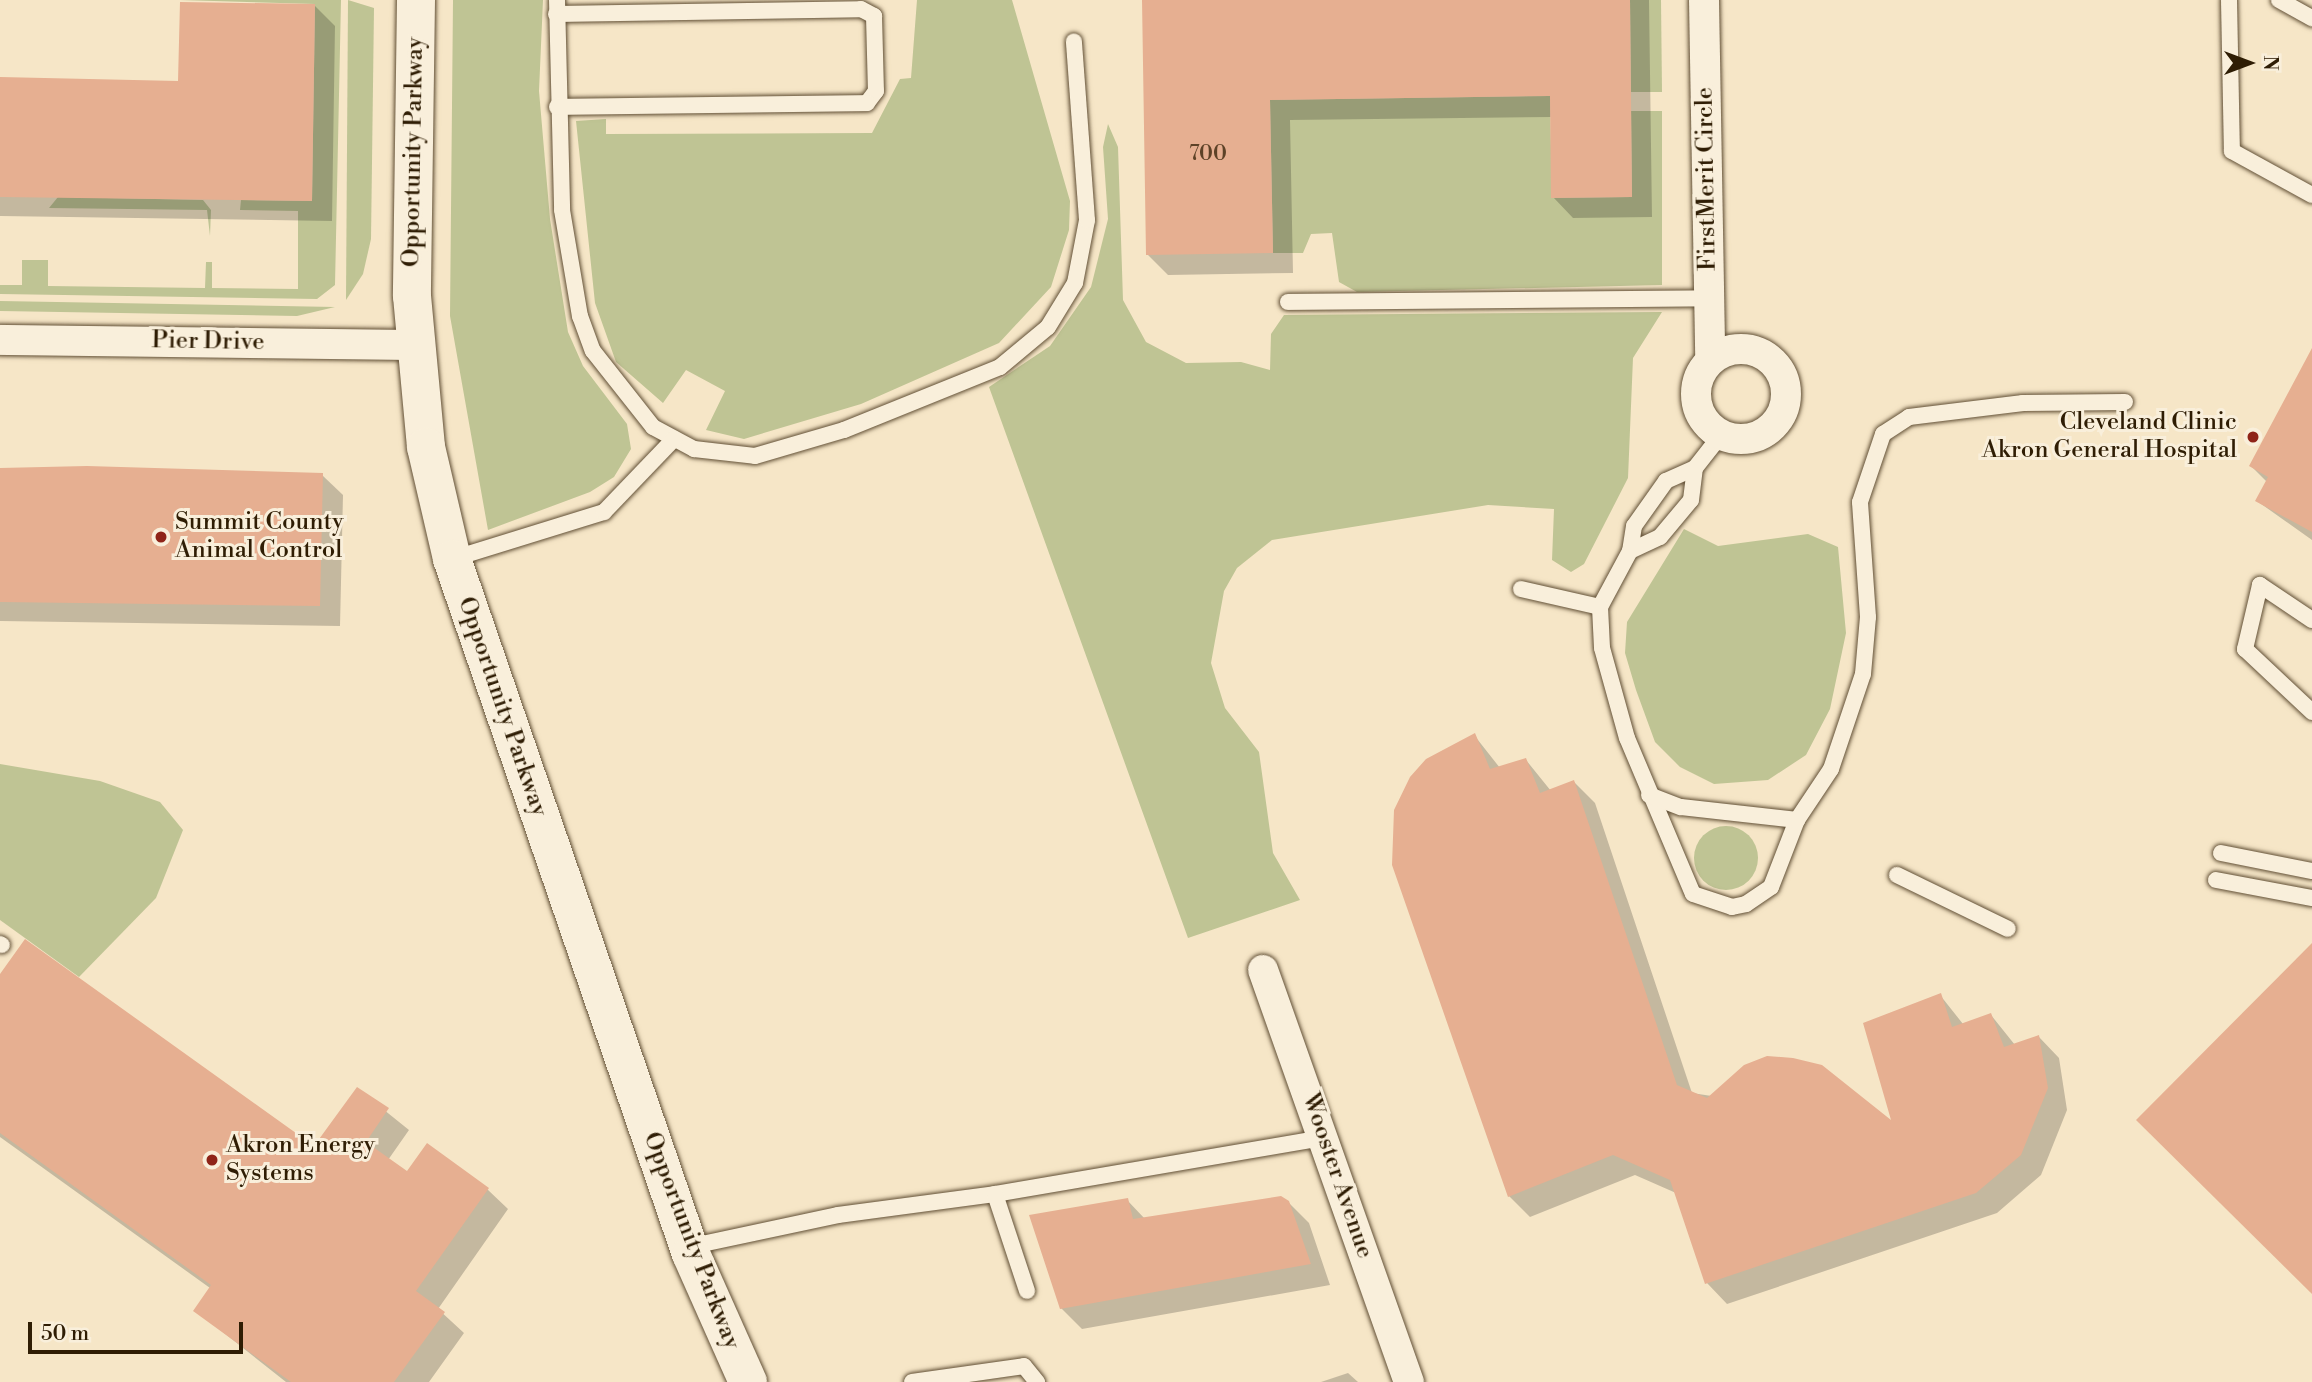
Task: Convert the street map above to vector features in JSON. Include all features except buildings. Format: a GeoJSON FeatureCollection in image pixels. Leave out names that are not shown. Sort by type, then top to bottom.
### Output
{"type":"FeatureCollection","features":[{"type":"Feature","properties":{"kind":"main road","name":"Opportunity Parkway"},"geometry":{"type":"LineString","coordinates":[[416,0],[416,345],[426,447],[452,559],[688,1247],[748,1382]]}},
{"type":"Feature","properties":{"kind":"street","name":"FirstMerit Circle"},"geometry":{"type":"LineString","coordinates":[[1704,0],[1710,358],[1696,400],[1709,426],[1721,435]]}},
{"type":"Feature","properties":{"kind":"street","name":"Pier Drive"},"geometry":{"type":"LineString","coordinates":[[0,340],[416,345]]}},
{"type":"Feature","properties":{"kind":"street"},"geometry":{"type":"LineString","coordinates":[[1710,358],[1754,351],[1784,382],[1783,410],[1775,423],[1750,438],[1721,435]]}},
{"type":"Feature","properties":{"kind":"street","name":"Wooster Avenue"},"geometry":{"type":"LineString","coordinates":[[1263,970],[1409,1382]]}},
{"type":"Feature","properties":{"kind":"lane"},"geometry":{"type":"LineString","coordinates":[[2229,0],[2232,151],[2312,195]]}},
{"type":"Feature","properties":{"kind":"lane"},"geometry":{"type":"LineString","coordinates":[[2280,0],[2312,18]]}},
{"type":"Feature","properties":{"kind":"lane"},"geometry":{"type":"LineString","coordinates":[[557,107],[867,103],[876,91],[874,16],[861,9],[557,7],[557,107],[562,210],[580,316],[593,351],[653,427],[694,449],[755,456],[844,430],[1000,367],[1048,327],[1076,283],[1087,220],[1074,41]]}},
{"type":"Feature","properties":{"kind":"lane"},"geometry":{"type":"LineString","coordinates":[[1288,302],[1709,298]]}},
{"type":"Feature","properties":{"kind":"lane"},"geometry":{"type":"LineString","coordinates":[[1721,435],[1695,468],[1666,481],[1634,526],[1630,551],[1600,607],[1602,648],[1650,795],[1693,894],[1732,907],[1771,887],[1797,820],[1831,769],[1863,674],[1868,617],[1860,502],[1883,434],[1909,417],[2023,403],[2125,402]]}},
{"type":"Feature","properties":{"kind":"lane"},"geometry":{"type":"LineString","coordinates":[[452,559],[604,512],[674,439]]}},
{"type":"Feature","properties":{"kind":"lane"},"geometry":{"type":"LineString","coordinates":[[1630,551],[1660,537],[1691,500],[1695,468]]}},
{"type":"Feature","properties":{"kind":"lane"},"geometry":{"type":"LineString","coordinates":[[2312,620],[2260,585],[2245,649],[2312,712]]}},
{"type":"Feature","properties":{"kind":"lane"},"geometry":{"type":"LineString","coordinates":[[1521,589],[1600,607]]}},
{"type":"Feature","properties":{"kind":"lane"},"geometry":{"type":"LineString","coordinates":[[1650,795],[1681,807],[1797,820]]}},
{"type":"Feature","properties":{"kind":"lane"},"geometry":{"type":"LineString","coordinates":[[2221,853],[2312,871]]}},
{"type":"Feature","properties":{"kind":"lane"},"geometry":{"type":"LineString","coordinates":[[1897,876],[2008,929]]}},
{"type":"Feature","properties":{"kind":"lane"},"geometry":{"type":"LineString","coordinates":[[2216,880],[2312,898]]}},
{"type":"Feature","properties":{"kind":"lane"},"geometry":{"type":"LineString","coordinates":[[688,1247],[838,1215],[995,1195],[1324,1138]]}},
{"type":"Feature","properties":{"kind":"lane"},"geometry":{"type":"LineString","coordinates":[[995,1195],[1027,1291]]}},
{"type":"Feature","properties":{"kind":"lane"},"geometry":{"type":"LineString","coordinates":[[912,1382],[1024,1366],[1037,1382]]}},
{"type":"Feature","properties":{"kind":"green space"},"geometry":{"type":"Polygon","coordinates":[[[180,0],[341,0],[335,285],[317,299],[0,294],[0,285],[22,285],[22,260],[48,260],[48,286],[205,288],[206,262],[212,262],[212,288],[298,289],[298,211],[240,210],[241,200],[312,201],[315,4],[180,0]]]}},
{"type":"Feature","properties":{"kind":"green space"},"geometry":{"type":"Polygon","coordinates":[[[348,0],[374,8],[371,239],[363,274],[346,300],[348,0]]]}},
{"type":"Feature","properties":{"kind":"green space"},"geometry":{"type":"Polygon","coordinates":[[[453,0],[543,0],[539,91],[550,219],[568,332],[583,366],[627,424],[631,449],[614,477],[590,492],[488,530],[450,316],[453,0]]]}},
{"type":"Feature","properties":{"kind":"green space"},"geometry":{"type":"Polygon","coordinates":[[[917,0],[1012,0],[1070,201],[1069,230],[1051,287],[999,343],[861,404],[744,439],[706,430],[725,391],[686,370],[663,403],[616,362],[595,303],[576,121],[606,119],[606,134],[872,133],[900,79],[911,78],[917,0]]]}},
{"type":"Feature","properties":{"kind":"green space"},"geometry":{"type":"Polygon","coordinates":[[[1630,0],[1661,0],[1662,92],[1631,92],[1630,0]]]}},
{"type":"Feature","properties":{"kind":"green space"},"geometry":{"type":"Polygon","coordinates":[[[1550,96],[1552,198],[1632,197],[1631,111],[1662,111],[1662,285],[1357,292],[1339,282],[1332,233],[1311,234],[1303,253],[1273,253],[1270,100],[1550,96]]]}},
{"type":"Feature","properties":{"kind":"green space"},"geometry":{"type":"Polygon","coordinates":[[[1108,124],[1118,147],[1123,300],[1146,342],[1186,363],[1241,362],[1270,370],[1271,334],[1284,315],[1662,312],[1633,358],[1628,478],[1584,564],[1571,572],[1552,560],[1554,509],[1488,505],[1272,540],[1237,568],[1224,591],[1211,663],[1225,708],[1259,752],[1273,853],[1300,900],[1188,938],[989,387],[1050,346],[1091,287],[1108,219],[1103,147],[1108,124]]]}},
{"type":"Feature","properties":{"kind":"green space"},"geometry":{"type":"Polygon","coordinates":[[[58,197],[203,200],[211,210],[210,236],[207,210],[49,208],[58,197]]]}},
{"type":"Feature","properties":{"kind":"green space"},"geometry":{"type":"Polygon","coordinates":[[[0,301],[335,307],[297,316],[0,311],[0,301]]]}},
{"type":"Feature","properties":{"kind":"green space"},"geometry":{"type":"Polygon","coordinates":[[[1684,529],[1718,546],[1808,534],[1838,547],[1846,633],[1830,709],[1806,755],[1768,780],[1714,784],[1680,767],[1655,742],[1636,690],[1625,653],[1627,622],[1684,529]]]}},
{"type":"Feature","properties":{"kind":"green space"},"geometry":{"type":"Polygon","coordinates":[[[0,764],[100,781],[160,802],[183,830],[156,898],[79,977],[0,920],[0,764]]]}},
{"type":"Feature","properties":{"kind":"green space"},"geometry":{"type":"Polygon","coordinates":[[[1726,826],[1744,832],[1752,840],[1758,858],[1752,876],[1744,884],[1726,890],[1708,884],[1700,876],[1694,858],[1700,840],[1708,832],[1726,826]]]}},
{"type":"Feature","properties":{"kind":"place","name":"Cleveland Clinic Akron General Hospital"},"geometry":{"type":"Point","coordinates":[2253,437]}},
{"type":"Feature","properties":{"kind":"place","name":"Summit County Animal Control"},"geometry":{"type":"Point","coordinates":[161,537]}},
{"type":"Feature","properties":{"kind":"place","name":"Akron Energy Systems"},"geometry":{"type":"Point","coordinates":[212,1160]}}]}
